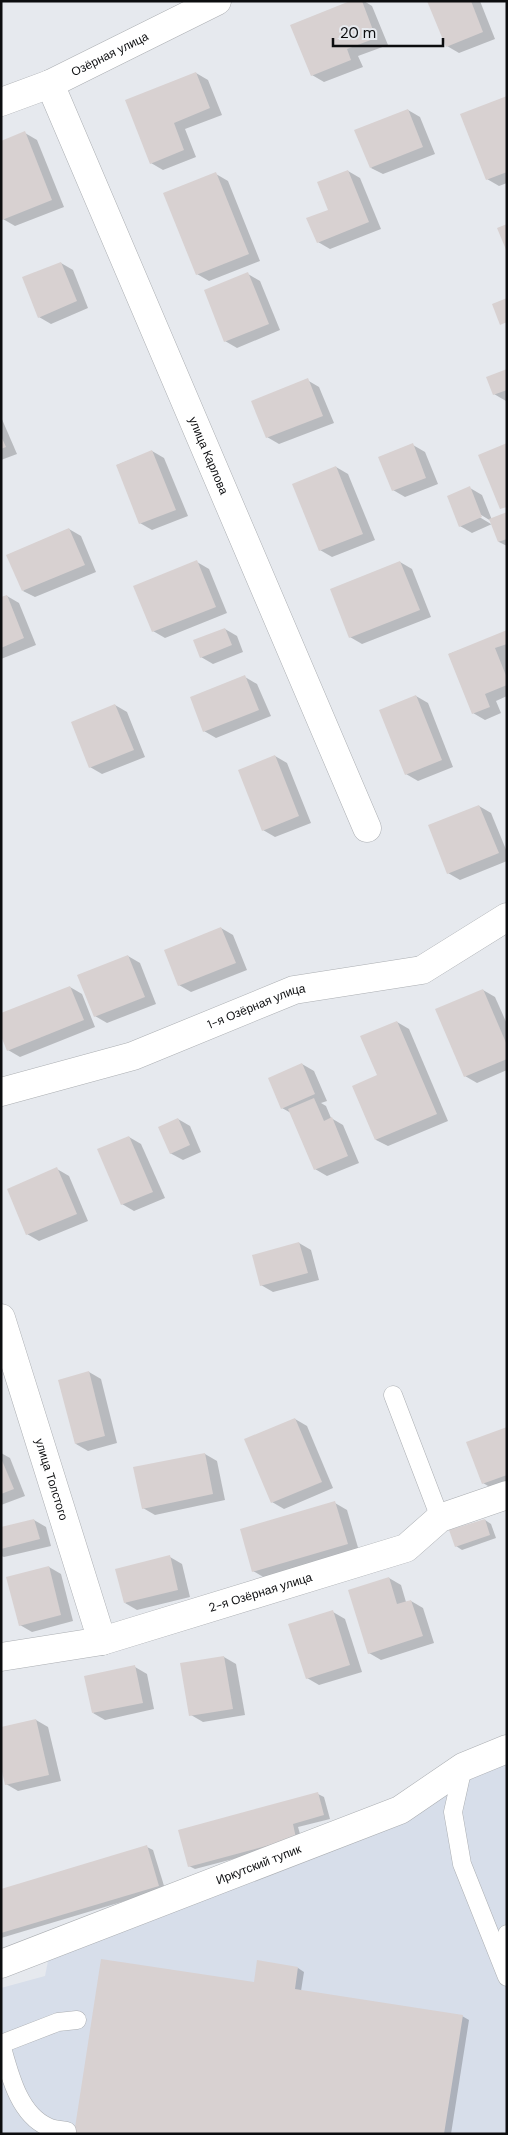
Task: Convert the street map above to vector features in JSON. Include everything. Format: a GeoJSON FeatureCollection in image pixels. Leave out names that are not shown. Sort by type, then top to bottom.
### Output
{"type":"FeatureCollection","features":[{"type":"Feature","properties":{"kind":"street","name":"Озёрная улица"},"geometry":{"type":"LineString","coordinates":[[1,102],[50,84],[217,1]]}},
{"type":"Feature","properties":{"kind":"street","name":"улица Карлова"},"geometry":{"type":"LineString","coordinates":[[50,84],[367,828]]}},
{"type":"Feature","properties":{"kind":"street","name":"1-я Озёрная улица"},"geometry":{"type":"LineString","coordinates":[[1,1092],[133,1056],[294,990],[422,970],[507,917]]}},
{"type":"Feature","properties":{"kind":"street","name":"улица Толстого"},"geometry":{"type":"LineString","coordinates":[[1,1318],[102,1641]]}},
{"type":"Feature","properties":{"kind":"street","name":"2-я Озёрная улица"},"geometry":{"type":"LineString","coordinates":[[1,1657],[102,1641],[406,1548],[440,1518],[507,1495]]}},
{"type":"Feature","properties":{"kind":"street","name":"Иркутский тупик"},"geometry":{"type":"LineString","coordinates":[[1,1964],[400,1810],[463,1767],[507,1748]]}},
{"type":"Feature","properties":{"kind":"lane"},"geometry":{"type":"LineString","coordinates":[[393,1395],[440,1518]]}},
{"type":"Feature","properties":{"kind":"lane"},"geometry":{"type":"LineString","coordinates":[[463,1767],[453,1812],[462,1864],[505,1972]]}},
{"type":"Feature","properties":{"kind":"lane"},"geometry":{"type":"LineString","coordinates":[[505,1972],[507,1934]]}},
{"type":"Feature","properties":{"kind":"lane"},"geometry":{"type":"LineString","coordinates":[[67,2131],[48,2127],[31,2114],[15,2090],[1,2044],[58,2022],[76,2020]]}},
{"type":"Feature","properties":{"kind":"shaded area"},"geometry":{"type":"Polygon","coordinates":[[[507,1760],[507,2134],[1,2134],[1,1988],[45,1976],[49,1956],[507,1760]]]}},
{"type":"Feature","properties":{"kind":"building"},"geometry":{"type":"Polygon","coordinates":[[[350,1],[362,1],[376,38],[347,49],[351,60],[311,76],[290,25],[350,1]]]}},
{"type":"Feature","properties":{"kind":"building"},"geometry":{"type":"Polygon","coordinates":[[[427,1],[471,1],[483,32],[446,47],[427,1]]]}},
{"type":"Feature","properties":{"kind":"building"},"geometry":{"type":"Polygon","coordinates":[[[196,72],[210,108],[174,123],[184,150],[150,164],[125,100],[196,72]]]}},
{"type":"Feature","properties":{"kind":"building"},"geometry":{"type":"Polygon","coordinates":[[[507,96],[507,172],[486,180],[460,114],[507,96]]]}},
{"type":"Feature","properties":{"kind":"building"},"geometry":{"type":"Polygon","coordinates":[[[408,109],[423,147],[370,168],[354,130],[408,109]]]}},
{"type":"Feature","properties":{"kind":"building"},"geometry":{"type":"Polygon","coordinates":[[[25,131],[52,200],[2,220],[1,141],[25,131]]]}},
{"type":"Feature","properties":{"kind":"building"},"geometry":{"type":"Polygon","coordinates":[[[348,170],[369,222],[317,243],[306,218],[328,210],[317,182],[348,170]]]}},
{"type":"Feature","properties":{"kind":"building"},"geometry":{"type":"Polygon","coordinates":[[[216,172],[249,254],[196,275],[163,193],[216,172]]]}},
{"type":"Feature","properties":{"kind":"building"},"geometry":{"type":"Polygon","coordinates":[[[507,224],[507,252],[497,228],[507,224]]]}},
{"type":"Feature","properties":{"kind":"building"},"geometry":{"type":"Polygon","coordinates":[[[61,262],[77,301],[38,318],[22,277],[61,262]]]}},
{"type":"Feature","properties":{"kind":"building"},"geometry":{"type":"Polygon","coordinates":[[[248,272],[269,324],[224,342],[204,290],[248,272]]]}},
{"type":"Feature","properties":{"kind":"building"},"geometry":{"type":"Polygon","coordinates":[[[507,298],[507,322],[500,325],[492,304],[507,298]]]}},
{"type":"Feature","properties":{"kind":"building"},"geometry":{"type":"Polygon","coordinates":[[[507,369],[507,390],[493,395],[486,377],[507,369]]]}},
{"type":"Feature","properties":{"kind":"building"},"geometry":{"type":"Polygon","coordinates":[[[308,378],[323,416],[266,438],[251,401],[308,378]]]}},
{"type":"Feature","properties":{"kind":"building"},"geometry":{"type":"Polygon","coordinates":[[[1,436],[6,447],[1,449],[1,436]]]}},
{"type":"Feature","properties":{"kind":"building"},"geometry":{"type":"Polygon","coordinates":[[[413,443],[426,478],[392,491],[378,457],[413,443]]]}},
{"type":"Feature","properties":{"kind":"building"},"geometry":{"type":"Polygon","coordinates":[[[507,443],[507,507],[500,509],[478,455],[507,443]]]}},
{"type":"Feature","properties":{"kind":"building"},"geometry":{"type":"Polygon","coordinates":[[[152,450],[176,510],[139,524],[116,465],[152,450]]]}},
{"type":"Feature","properties":{"kind":"building"},"geometry":{"type":"Polygon","coordinates":[[[336,466],[363,534],[319,551],[292,484],[336,466]]]}},
{"type":"Feature","properties":{"kind":"building"},"geometry":{"type":"Polygon","coordinates":[[[470,486],[482,517],[459,527],[447,496],[470,486]]]}},
{"type":"Feature","properties":{"kind":"building"},"geometry":{"type":"Polygon","coordinates":[[[507,512],[507,539],[498,542],[489,519],[507,512]]]}},
{"type":"Feature","properties":{"kind":"building"},"geometry":{"type":"Polygon","coordinates":[[[69,528],[85,565],[22,591],[6,555],[69,528]]]}},
{"type":"Feature","properties":{"kind":"building"},"geometry":{"type":"Polygon","coordinates":[[[197,560],[216,607],[152,632],[133,586],[197,560]]]}},
{"type":"Feature","properties":{"kind":"building"},"geometry":{"type":"Polygon","coordinates":[[[400,561],[420,610],[349,638],[330,589],[400,561]]]}},
{"type":"Feature","properties":{"kind":"building"},"geometry":{"type":"Polygon","coordinates":[[[7,595],[24,638],[1,648],[1,597],[7,595]]]}},
{"type":"Feature","properties":{"kind":"building"},"geometry":{"type":"Polygon","coordinates":[[[225,628],[232,645],[200,658],[193,640],[225,628]]]}},
{"type":"Feature","properties":{"kind":"building"},"geometry":{"type":"Polygon","coordinates":[[[507,630],[507,644],[495,648],[507,678],[507,685],[485,694],[490,707],[472,714],[448,654],[507,630]]]}},
{"type":"Feature","properties":{"kind":"building"},"geometry":{"type":"Polygon","coordinates":[[[245,675],[259,710],[203,732],[190,697],[245,675]]]}},
{"type":"Feature","properties":{"kind":"building"},"geometry":{"type":"Polygon","coordinates":[[[416,695],[442,760],[405,775],[379,710],[416,695]]]}},
{"type":"Feature","properties":{"kind":"building"},"geometry":{"type":"Polygon","coordinates":[[[115,704],[134,750],[89,768],[71,722],[115,704]]]}},
{"type":"Feature","properties":{"kind":"building"},"geometry":{"type":"Polygon","coordinates":[[[275,755],[299,816],[262,831],[238,770],[275,755]]]}},
{"type":"Feature","properties":{"kind":"building"},"geometry":{"type":"Polygon","coordinates":[[[479,805],[499,853],[447,874],[428,825],[479,805]]]}},
{"type":"Feature","properties":{"kind":"building"},"geometry":{"type":"Polygon","coordinates":[[[221,927],[236,963],[178,986],[164,950],[221,927]]]}},
{"type":"Feature","properties":{"kind":"building"},"geometry":{"type":"Polygon","coordinates":[[[128,955],[145,997],[94,1017],[77,975],[128,955]]]}},
{"type":"Feature","properties":{"kind":"building"},"geometry":{"type":"Polygon","coordinates":[[[70,986],[84,1020],[7,1051],[1,1036],[1,1013],[70,986]]]}},
{"type":"Feature","properties":{"kind":"building"},"geometry":{"type":"Polygon","coordinates":[[[483,989],[507,1045],[507,1059],[464,1077],[435,1009],[483,989]]]}},
{"type":"Feature","properties":{"kind":"building"},"geometry":{"type":"Polygon","coordinates":[[[397,1021],[437,1114],[375,1140],[352,1086],[377,1075],[360,1036],[397,1021]]]}},
{"type":"Feature","properties":{"kind":"building"},"geometry":{"type":"Polygon","coordinates":[[[302,1063],[315,1094],[281,1109],[268,1078],[302,1063]]]}},
{"type":"Feature","properties":{"kind":"building"},"geometry":{"type":"Polygon","coordinates":[[[314,1098],[324,1121],[332,1117],[348,1156],[314,1170],[288,1109],[314,1098]]]}},
{"type":"Feature","properties":{"kind":"building"},"geometry":{"type":"Polygon","coordinates":[[[178,1118],[190,1145],[170,1154],[158,1127],[178,1118]]]}},
{"type":"Feature","properties":{"kind":"building"},"geometry":{"type":"Polygon","coordinates":[[[129,1136],[153,1192],[121,1205],[97,1149],[129,1136]]]}},
{"type":"Feature","properties":{"kind":"building"},"geometry":{"type":"Polygon","coordinates":[[[57,1167],[77,1214],[26,1235],[7,1189],[57,1167]]]}},
{"type":"Feature","properties":{"kind":"building"},"geometry":{"type":"Polygon","coordinates":[[[299,1242],[308,1273],[260,1286],[252,1255],[299,1242]]]}},
{"type":"Feature","properties":{"kind":"building"},"geometry":{"type":"Polygon","coordinates":[[[89,1371],[105,1436],[75,1444],[58,1380],[89,1371]]]}},
{"type":"Feature","properties":{"kind":"building"},"geometry":{"type":"Polygon","coordinates":[[[295,1418],[322,1482],[271,1503],[244,1439],[295,1418]]]}},
{"type":"Feature","properties":{"kind":"building"},"geometry":{"type":"Polygon","coordinates":[[[507,1427],[507,1475],[482,1484],[466,1442],[507,1427]]]}},
{"type":"Feature","properties":{"kind":"building"},"geometry":{"type":"Polygon","coordinates":[[[205,1453],[213,1494],[142,1509],[133,1467],[205,1453]]]}},
{"type":"Feature","properties":{"kind":"building"},"geometry":{"type":"Polygon","coordinates":[[[1,1458],[14,1489],[1,1494],[1,1458]]]}},
{"type":"Feature","properties":{"kind":"building"},"geometry":{"type":"Polygon","coordinates":[[[335,1501],[348,1544],[252,1572],[240,1529],[335,1501]]]}},
{"type":"Feature","properties":{"kind":"building"},"geometry":{"type":"Polygon","coordinates":[[[34,1519],[40,1539],[1,1549],[1,1527],[34,1519]]]}},
{"type":"Feature","properties":{"kind":"building"},"geometry":{"type":"Polygon","coordinates":[[[485,1519],[490,1535],[455,1547],[449,1530],[485,1519]]]}},
{"type":"Feature","properties":{"kind":"building"},"geometry":{"type":"Polygon","coordinates":[[[170,1555],[178,1590],[124,1603],[115,1569],[170,1555]]]}},
{"type":"Feature","properties":{"kind":"building"},"geometry":{"type":"Polygon","coordinates":[[[49,1566],[61,1615],[19,1626],[6,1577],[49,1566]]]}},
{"type":"Feature","properties":{"kind":"building"},"geometry":{"type":"Polygon","coordinates":[[[389,1577],[397,1604],[411,1600],[423,1636],[368,1654],[348,1590],[389,1577]]]}},
{"type":"Feature","properties":{"kind":"building"},"geometry":{"type":"Polygon","coordinates":[[[333,1610],[350,1665],[306,1679],[288,1624],[333,1610]]]}},
{"type":"Feature","properties":{"kind":"building"},"geometry":{"type":"Polygon","coordinates":[[[224,1656],[233,1709],[189,1716],[180,1663],[224,1656]]]}},
{"type":"Feature","properties":{"kind":"building"},"geometry":{"type":"Polygon","coordinates":[[[135,1665],[143,1703],[92,1713],[84,1676],[135,1665]]]}},
{"type":"Feature","properties":{"kind":"building"},"geometry":{"type":"Polygon","coordinates":[[[36,1719],[49,1775],[5,1785],[1,1767],[1,1727],[36,1719]]]}},
{"type":"Feature","properties":{"kind":"building"},"geometry":{"type":"Polygon","coordinates":[[[318,1792],[324,1815],[293,1824],[296,1838],[188,1867],[178,1830],[318,1792]]]}},
{"type":"Feature","properties":{"kind":"building"},"geometry":{"type":"Polygon","coordinates":[[[147,1845],[159,1886],[1,1933],[1,1889],[147,1845]]]}},
{"type":"Feature","properties":{"kind":"building"},"geometry":{"type":"Polygon","coordinates":[[[101,1959],[254,1982],[257,1960],[298,1967],[295,1989],[463,2015],[444,2134],[74,2134],[101,1959]]]}}]}
